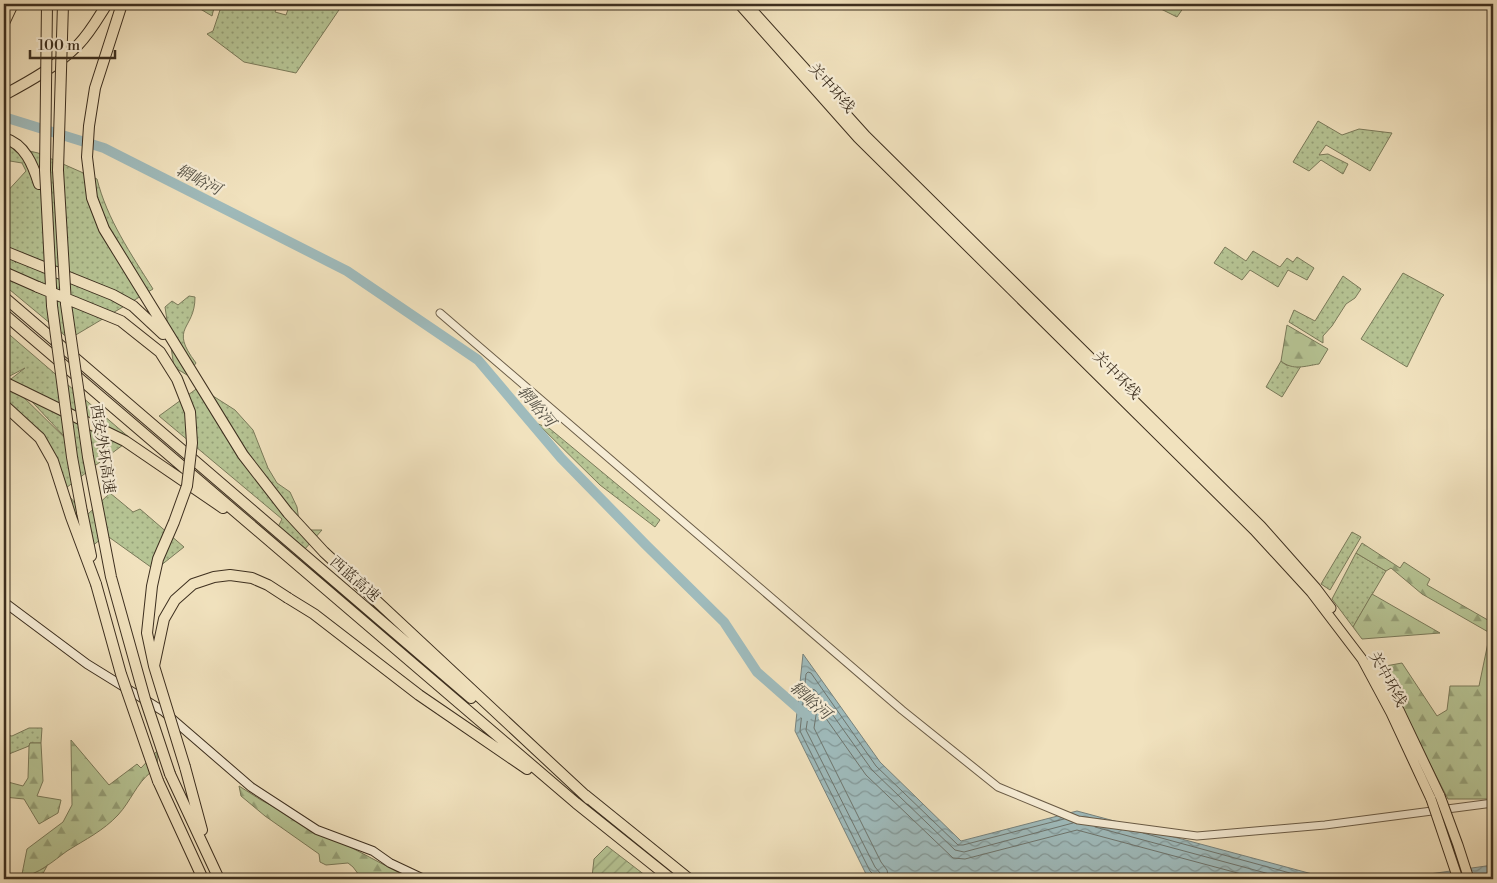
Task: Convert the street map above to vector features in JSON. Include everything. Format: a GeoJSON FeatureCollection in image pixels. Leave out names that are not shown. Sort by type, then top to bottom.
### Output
{"type":"FeatureCollection","features":[{"type":"Feature","properties":{"kind":"highway"},"geometry":{"type":"LineString","coordinates":[[4,15],[12,4]]}},
{"type":"Feature","properties":{"kind":"highway"},"geometry":{"type":"LineString","coordinates":[[4,23],[12,4]]}},
{"type":"Feature","properties":{"kind":"highway","name":"西安外环高速"},"geometry":{"type":"LineString","coordinates":[[47,4],[45,170],[52,306],[72,457],[96,584],[121,674],[158,781],[203,879]]}},
{"type":"Feature","properties":{"kind":"highway","name":"西安外环高速"},"geometry":{"type":"LineString","coordinates":[[64,4],[58,170],[66,304],[88,457],[111,577],[145,699],[170,774],[219,879]]}},
{"type":"Feature","properties":{"kind":"highway"},"geometry":{"type":"LineString","coordinates":[[4,94],[38,76],[78,45],[107,4]]}},
{"type":"Feature","properties":{"kind":"highway"},"geometry":{"type":"LineString","coordinates":[[122,4],[95,88],[89,126],[87,157],[92,198],[104,229],[243,455],[288,513],[324,552],[589,799]]}},
{"type":"Feature","properties":{"kind":"highway","name":"关中环线"},"geometry":{"type":"LineString","coordinates":[[738,4],[858,138],[1254,530],[1311,592],[1362,659],[1435,797]]}},
{"type":"Feature","properties":{"kind":"highway","name":"关中环线"},"geometry":{"type":"LineString","coordinates":[[747,4],[866,136],[1261,526],[1316,588],[1366,655],[1399,710],[1435,797]]}},
{"type":"Feature","properties":{"kind":"highway"},"geometry":{"type":"LineString","coordinates":[[4,138],[21,148],[30,160],[39,184],[52,306]]}},
{"type":"Feature","properties":{"kind":"highway"},"geometry":{"type":"LineString","coordinates":[[4,251],[113,295],[133,306],[155,326],[182,357]]}},
{"type":"Feature","properties":{"kind":"highway"},"geometry":{"type":"LineString","coordinates":[[4,272],[121,320],[160,352],[177,379],[190,412],[192,443],[186,486],[174,522],[158,559],[149,602],[148,633],[154,666],[209,858]]}},
{"type":"Feature","properties":{"kind":"highway","name":"西蓝高速"},"geometry":{"type":"LineString","coordinates":[[4,297],[589,799],[689,879]]}},
{"type":"Feature","properties":{"kind":"highway","name":"西蓝高速"},"geometry":{"type":"LineString","coordinates":[[4,314],[576,803],[671,879]]}},
{"type":"Feature","properties":{"kind":"highway"},"geometry":{"type":"LineString","coordinates":[[4,382],[126,441],[267,538]]}},
{"type":"Feature","properties":{"kind":"highway"},"geometry":{"type":"LineString","coordinates":[[4,405],[40,438],[53,461],[96,584]]}},
{"type":"Feature","properties":{"kind":"highway"},"geometry":{"type":"LineString","coordinates":[[154,666],[164,619],[175,600],[193,584],[214,577],[241,576],[252,578],[314,614],[419,695],[576,803]]}},
{"type":"Feature","properties":{"kind":"highway"},"geometry":{"type":"LineString","coordinates":[[1435,797],[1458,879]]}},
{"type":"Feature","properties":{"kind":"highway"},"geometry":{"type":"LineString","coordinates":[[1435,797],[1458,845],[1469,879]]}},
{"type":"Feature","properties":{"kind":"main road"},"geometry":{"type":"LineString","coordinates":[[4,602],[87,664],[163,711],[251,787],[317,830],[373,851],[390,863],[424,879]]}},
{"type":"Feature","properties":{"kind":"street"},"geometry":{"type":"LineString","coordinates":[[440,313],[902,710],[998,788],[1078,820],[1197,836],[1325,825],[1493,803]]}},
{"type":"Feature","properties":{"kind":"green space"},"geometry":{"type":"Polygon","coordinates":[[[192,4],[215,4],[212,16],[192,4]]]}},
{"type":"Feature","properties":{"kind":"green space"},"geometry":{"type":"Polygon","coordinates":[[[222,4],[278,4],[275,12],[286,15],[290,4],[343,4],[296,73],[244,62],[207,34],[213,31],[222,4]]]}},
{"type":"Feature","properties":{"kind":"green space"},"geometry":{"type":"Polygon","coordinates":[[[1151,4],[1186,4],[1177,17],[1151,4]]]}},
{"type":"Feature","properties":{"kind":"green space"},"geometry":{"type":"Polygon","coordinates":[[[1318,121],[1342,135],[1359,129],[1392,133],[1370,171],[1326,145],[1319,155],[1328,154],[1348,164],[1343,174],[1321,160],[1309,171],[1293,162],[1318,121]]]}},
{"type":"Feature","properties":{"kind":"green space"},"geometry":{"type":"Polygon","coordinates":[[[4,145],[38,153],[97,179],[113,222],[153,289],[69,339],[4,285],[4,251],[16,263],[4,249],[4,207],[6,207],[7,201],[4,200],[4,195],[26,171],[22,163],[4,160],[4,145]]]}},
{"type":"Feature","properties":{"kind":"green space"},"geometry":{"type":"Polygon","coordinates":[[[1225,247],[1246,261],[1253,251],[1280,267],[1287,258],[1293,262],[1297,257],[1314,268],[1307,280],[1288,270],[1278,287],[1250,270],[1242,280],[1214,263],[1225,247]]]}},
{"type":"Feature","properties":{"kind":"green space"},"geometry":{"type":"Polygon","coordinates":[[[1403,273],[1444,295],[1407,367],[1361,339],[1403,273]]]}},
{"type":"Feature","properties":{"kind":"green space"},"geometry":{"type":"Polygon","coordinates":[[[1343,276],[1361,289],[1355,298],[1346,304],[1323,336],[1323,343],[1289,322],[1294,310],[1315,321],[1343,276]]]}},
{"type":"Feature","properties":{"kind":"green space"},"geometry":{"type":"Polygon","coordinates":[[[189,296],[195,297],[194,308],[183,335],[188,351],[196,363],[187,375],[174,367],[165,307],[172,301],[178,305],[189,296]]]}},
{"type":"Feature","properties":{"kind":"green space"},"geometry":{"type":"Polygon","coordinates":[[[1287,325],[1328,349],[1319,364],[1295,367],[1281,361],[1287,325]]]}},
{"type":"Feature","properties":{"kind":"green space"},"geometry":{"type":"Polygon","coordinates":[[[4,330],[131,439],[96,465],[90,464],[91,469],[62,491],[41,442],[4,408],[4,381],[6,380],[74,447],[11,379],[25,368],[4,379],[4,330]]]}},
{"type":"Feature","properties":{"kind":"green space"},"geometry":{"type":"Polygon","coordinates":[[[1281,361],[1286,365],[1301,366],[1282,397],[1266,387],[1281,361]]]}},
{"type":"Feature","properties":{"kind":"green space"},"geometry":{"type":"Polygon","coordinates":[[[199,387],[235,410],[253,430],[268,468],[277,483],[290,492],[297,507],[299,521],[310,530],[322,530],[304,550],[278,527],[282,519],[159,416],[199,387]]]}},
{"type":"Feature","properties":{"kind":"green space"},"geometry":{"type":"Polygon","coordinates":[[[538,424],[549,428],[660,520],[655,527],[600,485],[538,424]]]}},
{"type":"Feature","properties":{"kind":"green space"},"geometry":{"type":"Polygon","coordinates":[[[65,491],[86,516],[110,493],[133,512],[140,509],[184,547],[155,570],[106,535],[86,551],[65,491]]]}},
{"type":"Feature","properties":{"kind":"green space"},"geometry":{"type":"Polygon","coordinates":[[[1352,532],[1361,537],[1330,590],[1321,584],[1352,532]]]}},
{"type":"Feature","properties":{"kind":"green space"},"geometry":{"type":"Polygon","coordinates":[[[1362,543],[1400,568],[1404,562],[1430,579],[1427,585],[1493,623],[1493,799],[1448,799],[1380,667],[1402,663],[1437,716],[1447,710],[1450,686],[1479,686],[1490,633],[1422,594],[1391,568],[1386,571],[1356,553],[1362,543]]]}},
{"type":"Feature","properties":{"kind":"green space"},"geometry":{"type":"Polygon","coordinates":[[[1356,553],[1386,571],[1353,627],[1332,599],[1356,553]]]}},
{"type":"Feature","properties":{"kind":"green space"},"geometry":{"type":"Polygon","coordinates":[[[1372,594],[1440,633],[1362,639],[1353,627],[1372,594]]]}},
{"type":"Feature","properties":{"kind":"green space"},"geometry":{"type":"Polygon","coordinates":[[[29,728],[42,728],[41,743],[30,743],[29,746],[4,756],[4,735],[12,736],[29,728]]]}},
{"type":"Feature","properties":{"kind":"green space"},"geometry":{"type":"Polygon","coordinates":[[[71,740],[109,785],[137,764],[141,768],[157,751],[158,778],[151,772],[141,782],[123,810],[106,826],[42,869],[21,879],[27,849],[63,822],[72,805],[71,740]]]}},
{"type":"Feature","properties":{"kind":"green space"},"geometry":{"type":"Polygon","coordinates":[[[30,743],[41,743],[43,781],[37,796],[61,800],[58,813],[39,824],[24,799],[4,797],[4,783],[8,782],[23,786],[28,778],[30,743]]]}},
{"type":"Feature","properties":{"kind":"green space"},"geometry":{"type":"Polygon","coordinates":[[[239,786],[261,800],[411,879],[362,879],[348,863],[326,865],[320,862],[319,854],[265,816],[241,796],[239,786]]]}},
{"type":"Feature","properties":{"kind":"green space"},"geometry":{"type":"Polygon","coordinates":[[[607,846],[650,879],[596,879],[592,877],[594,859],[607,846]]]}},
{"type":"Feature","properties":{"kind":"green space"},"geometry":{"type":"Polygon","coordinates":[[[47,866],[40,879],[21,879],[44,868],[47,866]]]}},
{"type":"Feature","properties":{"kind":"water"},"geometry":{"type":"Polygon","coordinates":[[[803,654],[880,762],[961,841],[1077,811],[1331,879],[875,879],[867,876],[795,731],[803,654]]]}},
{"type":"Feature","properties":{"kind":"water"},"geometry":{"type":"Polygon","coordinates":[[[1493,865],[1493,879],[1394,879],[1493,865]]]}},
{"type":"Feature","properties":{"kind":"waterway","name":"辋峪河"},"geometry":{"type":"LineString","coordinates":[[4,117],[104,148],[347,271],[478,360],[561,458],[724,622],[757,672],[807,716]]}}]}
